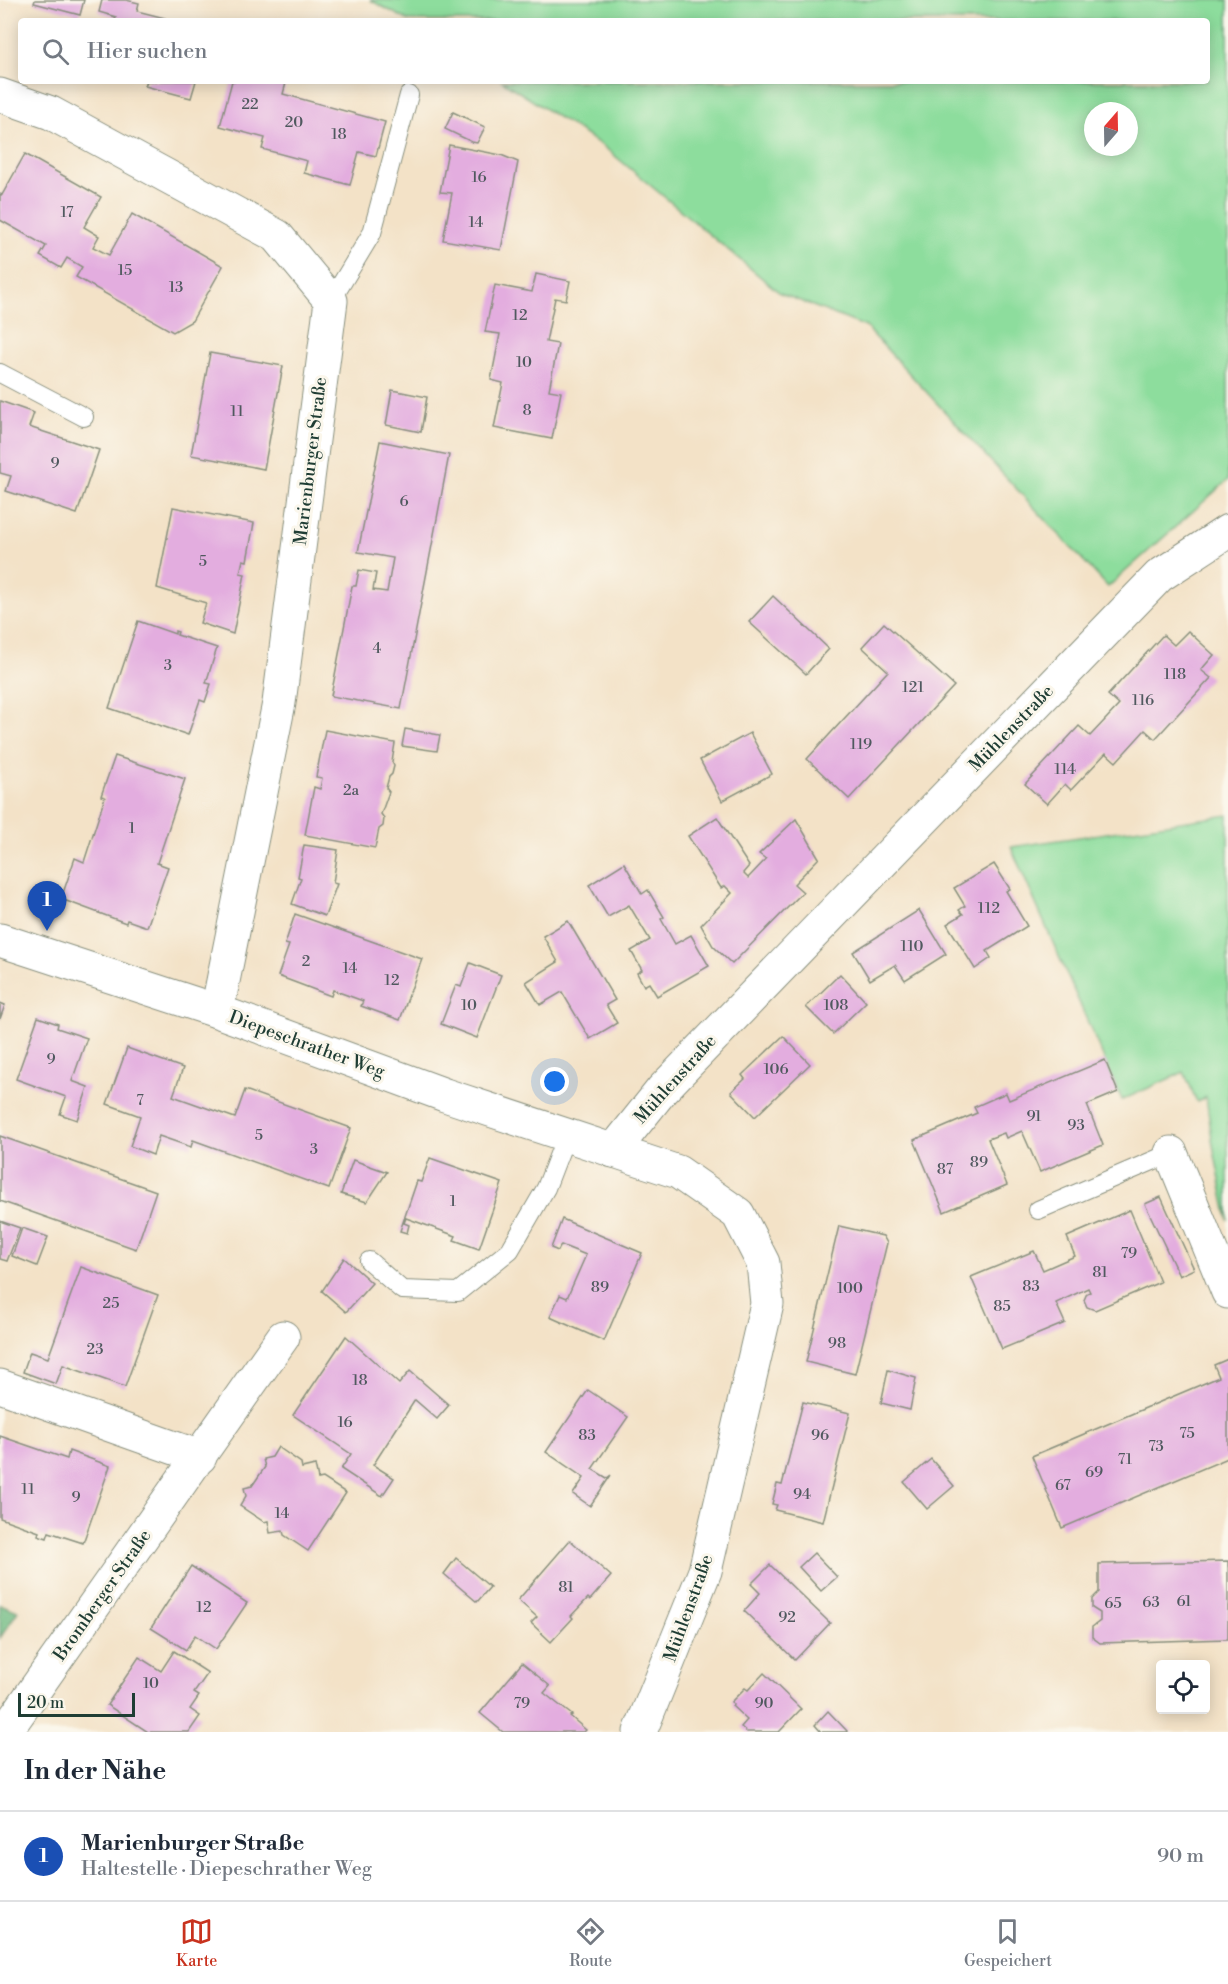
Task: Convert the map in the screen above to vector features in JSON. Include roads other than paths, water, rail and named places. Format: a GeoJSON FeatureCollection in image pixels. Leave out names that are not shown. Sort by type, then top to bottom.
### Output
{"type":"FeatureCollection","features":[{"type":"Feature","properties":{"kind":"street"},"geometry":{"type":"LineString","coordinates":[[0,95],[51,112],[277,236],[331,301]]}},
{"type":"Feature","properties":{"kind":"street","name":"Marienburger Straße"},"geometry":{"type":"LineString","coordinates":[[217,1011],[279,703],[331,301]]}},
{"type":"Feature","properties":{"kind":"street","name":"Mühlenstraße"},"geometry":{"type":"LineString","coordinates":[[640,1732],[705,1571],[767,1304],[762,1263],[738,1214],[678,1172],[613,1151],[662,1090],[1159,576],[1228,531]]}},
{"type":"Feature","properties":{"kind":"street","name":"Diepeschrather Weg"},"geometry":{"type":"LineString","coordinates":[[0,940],[217,1011],[445,1095],[613,1151]]}},
{"type":"Feature","properties":{"kind":"street"},"geometry":{"type":"LineString","coordinates":[[1171,1153],[1228,1292]]}},
{"type":"Feature","properties":{"kind":"street","name":"Bromberger Straße"},"geometry":{"type":"LineString","coordinates":[[5,1732],[283,1338]]}},
{"type":"Feature","properties":{"kind":"street"},"geometry":{"type":"LineString","coordinates":[[0,1386],[200,1457]]}},
{"type":"Feature","properties":{"kind":"lane"},"geometry":{"type":"LineString","coordinates":[[331,301],[372,233],[409,95]]}},
{"type":"Feature","properties":{"kind":"lane"},"geometry":{"type":"LineString","coordinates":[[0,373],[84,417]]}},
{"type":"Feature","properties":{"kind":"lane"},"geometry":{"type":"LineString","coordinates":[[369,1261],[402,1290],[458,1292],[510,1250],[546,1188],[566,1136]]}},
{"type":"Feature","properties":{"kind":"lane"},"geometry":{"type":"LineString","coordinates":[[1038,1210],[1171,1153]]}},
{"type":"Feature","properties":{"kind":"place","name":"Marienburger Straße"},"geometry":{"type":"Point","coordinates":[47,931]}}]}
